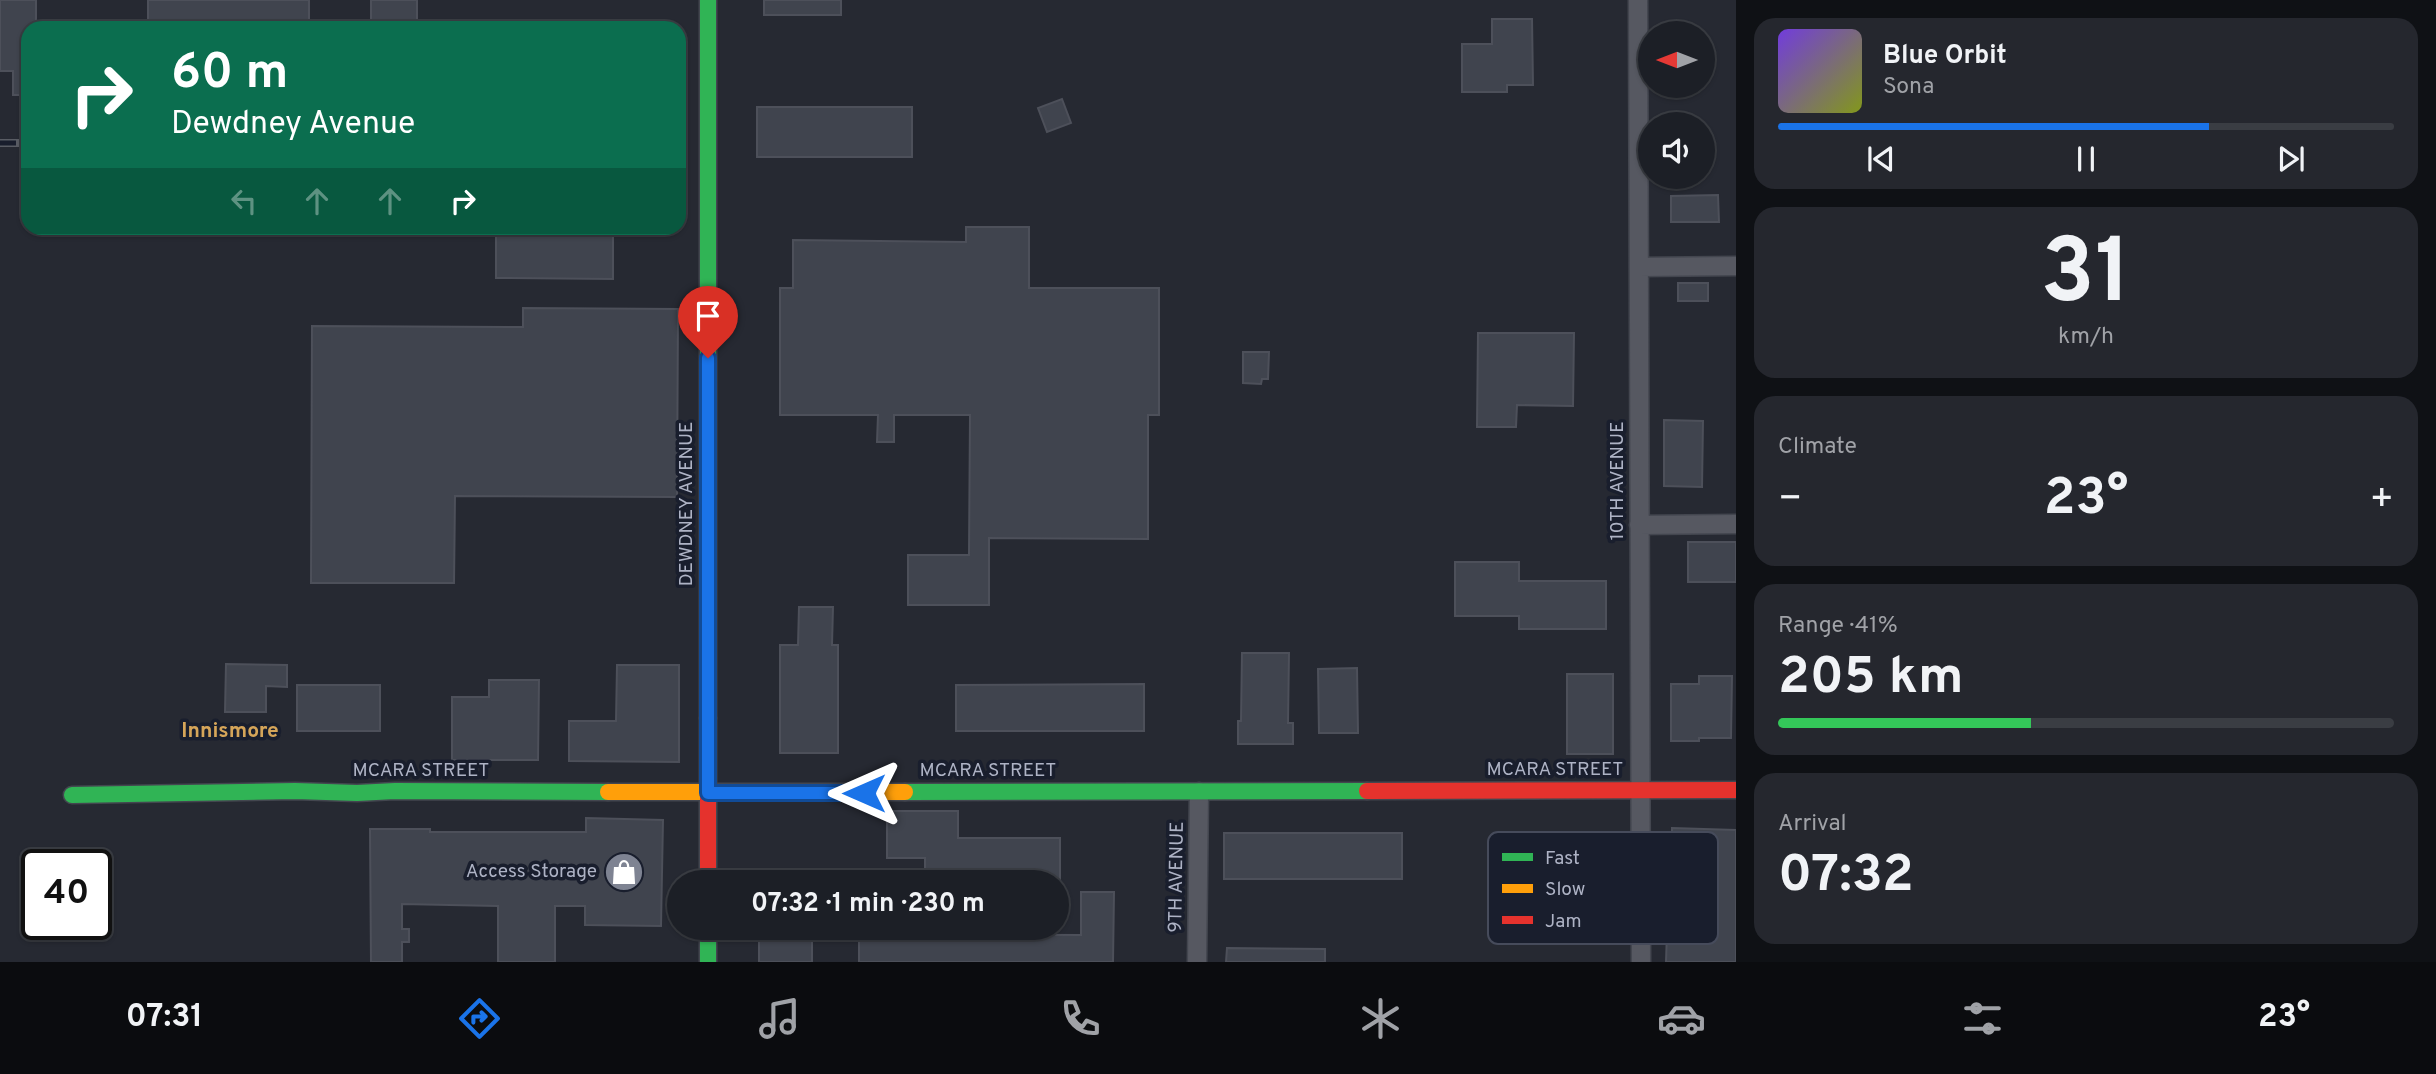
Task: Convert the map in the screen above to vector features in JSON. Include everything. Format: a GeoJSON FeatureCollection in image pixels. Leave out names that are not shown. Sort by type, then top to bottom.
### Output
{"type":"FeatureCollection","features":[{"type":"Feature","properties":{"kind":"street","name":"DEWDNEY AVENUE"},"geometry":{"type":"LineString","coordinates":[[708,0],[708,870]]}},
{"type":"Feature","properties":{"kind":"street","name":"10TH AVENUE"},"geometry":{"type":"LineString","coordinates":[[1638,0],[1640,832]]}},
{"type":"Feature","properties":{"kind":"street"},"geometry":{"type":"LineString","coordinates":[[1639,267],[1736,266]]}},
{"type":"Feature","properties":{"kind":"street"},"geometry":{"type":"LineString","coordinates":[[1639,524],[1736,524]]}},
{"type":"Feature","properties":{"kind":"street","name":"MCARA STREET"},"geometry":{"type":"LineString","coordinates":[[72,795],[295,791],[708,793],[1736,790]]}},
{"type":"Feature","properties":{"kind":"street","name":"9TH AVENUE"},"geometry":{"type":"LineString","coordinates":[[1197,962],[1199,792]]}},
{"type":"Feature","properties":{"kind":"street"},"geometry":{"type":"LineString","coordinates":[[708,940],[708,962]]}},
{"type":"Feature","properties":{"kind":"street","name":"10TH AVENUE"},"geometry":{"type":"LineString","coordinates":[[1640,944],[1640,962]]}},
{"type":"Feature","properties":{"kind":"building"},"geometry":{"type":"Polygon","coordinates":[[[0,0],[36,0],[36,21],[21,21],[21,95],[13,95],[13,71],[0,71],[0,0]]]}},
{"type":"Feature","properties":{"kind":"building"},"geometry":{"type":"Polygon","coordinates":[[[148,0],[309,0],[309,21],[148,21],[148,0]]]}},
{"type":"Feature","properties":{"kind":"building"},"geometry":{"type":"Polygon","coordinates":[[[371,0],[417,0],[417,21],[371,21],[371,0]]]}},
{"type":"Feature","properties":{"kind":"building"},"geometry":{"type":"Polygon","coordinates":[[[764,0],[841,0],[841,15],[764,15],[764,0]]]}},
{"type":"Feature","properties":{"kind":"building"},"geometry":{"type":"Polygon","coordinates":[[[1492,19],[1532,19],[1533,85],[1507,85],[1507,92],[1462,92],[1462,44],[1492,44],[1492,19]]]}},
{"type":"Feature","properties":{"kind":"building"},"geometry":{"type":"Polygon","coordinates":[[[1062,99],[1071,123],[1047,132],[1038,108],[1062,99]]]}},
{"type":"Feature","properties":{"kind":"building"},"geometry":{"type":"Polygon","coordinates":[[[757,107],[912,107],[912,157],[757,157],[757,107]]]}},
{"type":"Feature","properties":{"kind":"building"},"geometry":{"type":"Polygon","coordinates":[[[1718,195],[1719,222],[1671,222],[1671,196],[1718,195]]]}},
{"type":"Feature","properties":{"kind":"building"},"geometry":{"type":"Polygon","coordinates":[[[966,227],[1029,227],[1029,288],[1159,288],[1159,415],[1148,415],[1148,539],[989,538],[989,605],[908,605],[908,555],[969,555],[970,415],[894,415],[894,442],[877,442],[878,415],[780,415],[780,288],[793,288],[793,240],[966,242],[966,227]]]}},
{"type":"Feature","properties":{"kind":"building"},"geometry":{"type":"Polygon","coordinates":[[[496,235],[613,235],[613,279],[496,278],[496,235]]]}},
{"type":"Feature","properties":{"kind":"building"},"geometry":{"type":"Polygon","coordinates":[[[1678,283],[1708,283],[1708,301],[1678,301],[1678,283]]]}},
{"type":"Feature","properties":{"kind":"building"},"geometry":{"type":"Polygon","coordinates":[[[523,308],[678,309],[677,497],[455,496],[454,583],[311,583],[312,326],[523,327],[523,308]]]}},
{"type":"Feature","properties":{"kind":"building"},"geometry":{"type":"Polygon","coordinates":[[[1478,333],[1574,333],[1573,406],[1517,405],[1516,427],[1477,427],[1478,333]]]}},
{"type":"Feature","properties":{"kind":"building"},"geometry":{"type":"Polygon","coordinates":[[[1243,352],[1269,352],[1268,379],[1262,379],[1261,384],[1243,383],[1243,352]]]}},
{"type":"Feature","properties":{"kind":"building"},"geometry":{"type":"Polygon","coordinates":[[[1664,420],[1703,421],[1702,487],[1664,486],[1664,420]]]}},
{"type":"Feature","properties":{"kind":"building"},"geometry":{"type":"Polygon","coordinates":[[[1688,542],[1736,542],[1736,582],[1688,582],[1688,542]]]}},
{"type":"Feature","properties":{"kind":"building"},"geometry":{"type":"Polygon","coordinates":[[[1455,562],[1519,562],[1519,581],[1606,581],[1606,629],[1519,629],[1519,616],[1455,616],[1455,562]]]}},
{"type":"Feature","properties":{"kind":"building"},"geometry":{"type":"Polygon","coordinates":[[[799,607],[833,607],[832,645],[838,645],[838,753],[780,753],[780,645],[798,645],[799,607]]]}},
{"type":"Feature","properties":{"kind":"building"},"geometry":{"type":"Polygon","coordinates":[[[1242,653],[1289,653],[1288,723],[1293,723],[1293,744],[1238,744],[1242,653]]]}},
{"type":"Feature","properties":{"kind":"building"},"geometry":{"type":"Polygon","coordinates":[[[226,664],[287,665],[287,687],[266,686],[266,712],[225,712],[226,664]]]}},
{"type":"Feature","properties":{"kind":"building"},"geometry":{"type":"Polygon","coordinates":[[[617,665],[679,665],[679,762],[569,761],[569,721],[616,721],[617,665]]]}},
{"type":"Feature","properties":{"kind":"building"},"geometry":{"type":"Polygon","coordinates":[[[1357,668],[1358,733],[1319,733],[1318,669],[1357,668]]]}},
{"type":"Feature","properties":{"kind":"building"},"geometry":{"type":"Polygon","coordinates":[[[1567,674],[1613,674],[1613,754],[1567,754],[1567,674]]]}},
{"type":"Feature","properties":{"kind":"building"},"geometry":{"type":"Polygon","coordinates":[[[1699,676],[1732,676],[1731,738],[1671,741],[1671,684],[1699,684],[1699,676]]]}},
{"type":"Feature","properties":{"kind":"building"},"geometry":{"type":"Polygon","coordinates":[[[489,680],[539,680],[538,760],[452,760],[452,697],[489,697],[489,680]]]}},
{"type":"Feature","properties":{"kind":"building"},"geometry":{"type":"Polygon","coordinates":[[[1144,684],[1144,731],[956,731],[956,685],[1144,684]]]}},
{"type":"Feature","properties":{"kind":"building"},"geometry":{"type":"Polygon","coordinates":[[[297,685],[380,685],[380,731],[297,731],[297,685]]]}},
{"type":"Feature","properties":{"kind":"building"},"geometry":{"type":"Polygon","coordinates":[[[887,811],[958,811],[958,838],[1060,838],[1060,870],[925,870],[925,858],[887,858],[887,811]]]}},
{"type":"Feature","properties":{"kind":"building"},"geometry":{"type":"Polygon","coordinates":[[[586,818],[663,820],[661,926],[585,925],[585,906],[555,906],[555,962],[498,962],[498,906],[402,904],[402,929],[409,929],[409,942],[402,942],[402,962],[371,962],[370,829],[430,829],[430,832],[586,832],[586,818]]]}},
{"type":"Feature","properties":{"kind":"building"},"geometry":{"type":"Polygon","coordinates":[[[1672,828],[1736,830],[1736,962],[1666,962],[1667,944],[1718,944],[1718,832],[1672,832],[1672,828]]]}},
{"type":"Feature","properties":{"kind":"building"},"geometry":{"type":"Polygon","coordinates":[[[1224,833],[1402,833],[1402,879],[1224,879],[1224,833]]]}},
{"type":"Feature","properties":{"kind":"building"},"geometry":{"type":"Polygon","coordinates":[[[1081,892],[1114,892],[1113,962],[859,962],[859,940],[1069,940],[1069,935],[1081,935],[1081,892]]]}},
{"type":"Feature","properties":{"kind":"building"},"geometry":{"type":"Polygon","coordinates":[[[759,940],[812,940],[812,962],[759,962],[759,940]]]}},
{"type":"Feature","properties":{"kind":"building"},"geometry":{"type":"Polygon","coordinates":[[[1227,948],[1325,949],[1325,962],[1226,962],[1227,948]]]}},
{"type":"Feature","properties":{"kind":"railway"},"geometry":{"type":"LineString","coordinates":[[0,143],[21,143]]}},
{"type":"Feature","properties":{"kind":"traffic: fast"},"geometry":{"type":"LineString","coordinates":[[708,0],[708,718]]}},
{"type":"Feature","properties":{"kind":"traffic: fast"},"geometry":{"type":"LineString","coordinates":[[72,795],[295,791],[608,792]]}},
{"type":"Feature","properties":{"kind":"traffic: fast"},"geometry":{"type":"LineString","coordinates":[[905,792],[1367,791]]}},
{"type":"Feature","properties":{"kind":"traffic: fast"},"geometry":{"type":"LineString","coordinates":[[708,940],[708,962]]}},
{"type":"Feature","properties":{"kind":"traffic: slow"},"geometry":{"type":"LineString","coordinates":[[608,792],[905,792]]}},
{"type":"Feature","properties":{"kind":"traffic: jam"},"geometry":{"type":"LineString","coordinates":[[708,718],[708,870]]}},
{"type":"Feature","properties":{"kind":"traffic: jam"},"geometry":{"type":"LineString","coordinates":[[1367,791],[1736,790]]}},
{"type":"Feature","properties":{"kind":"place","name":"Access Storage"},"geometry":{"type":"Point","coordinates":[624,872]}},
{"type":"Feature","properties":{"kind":"district","name":"Innismore"},"geometry":{"type":"Point","coordinates":[230,731]}},
{"type":"Feature","properties":{"kind":"route"},"geometry":{"type":"LineString","coordinates":[[708,358],[708,793],[864,793]]}}]}
